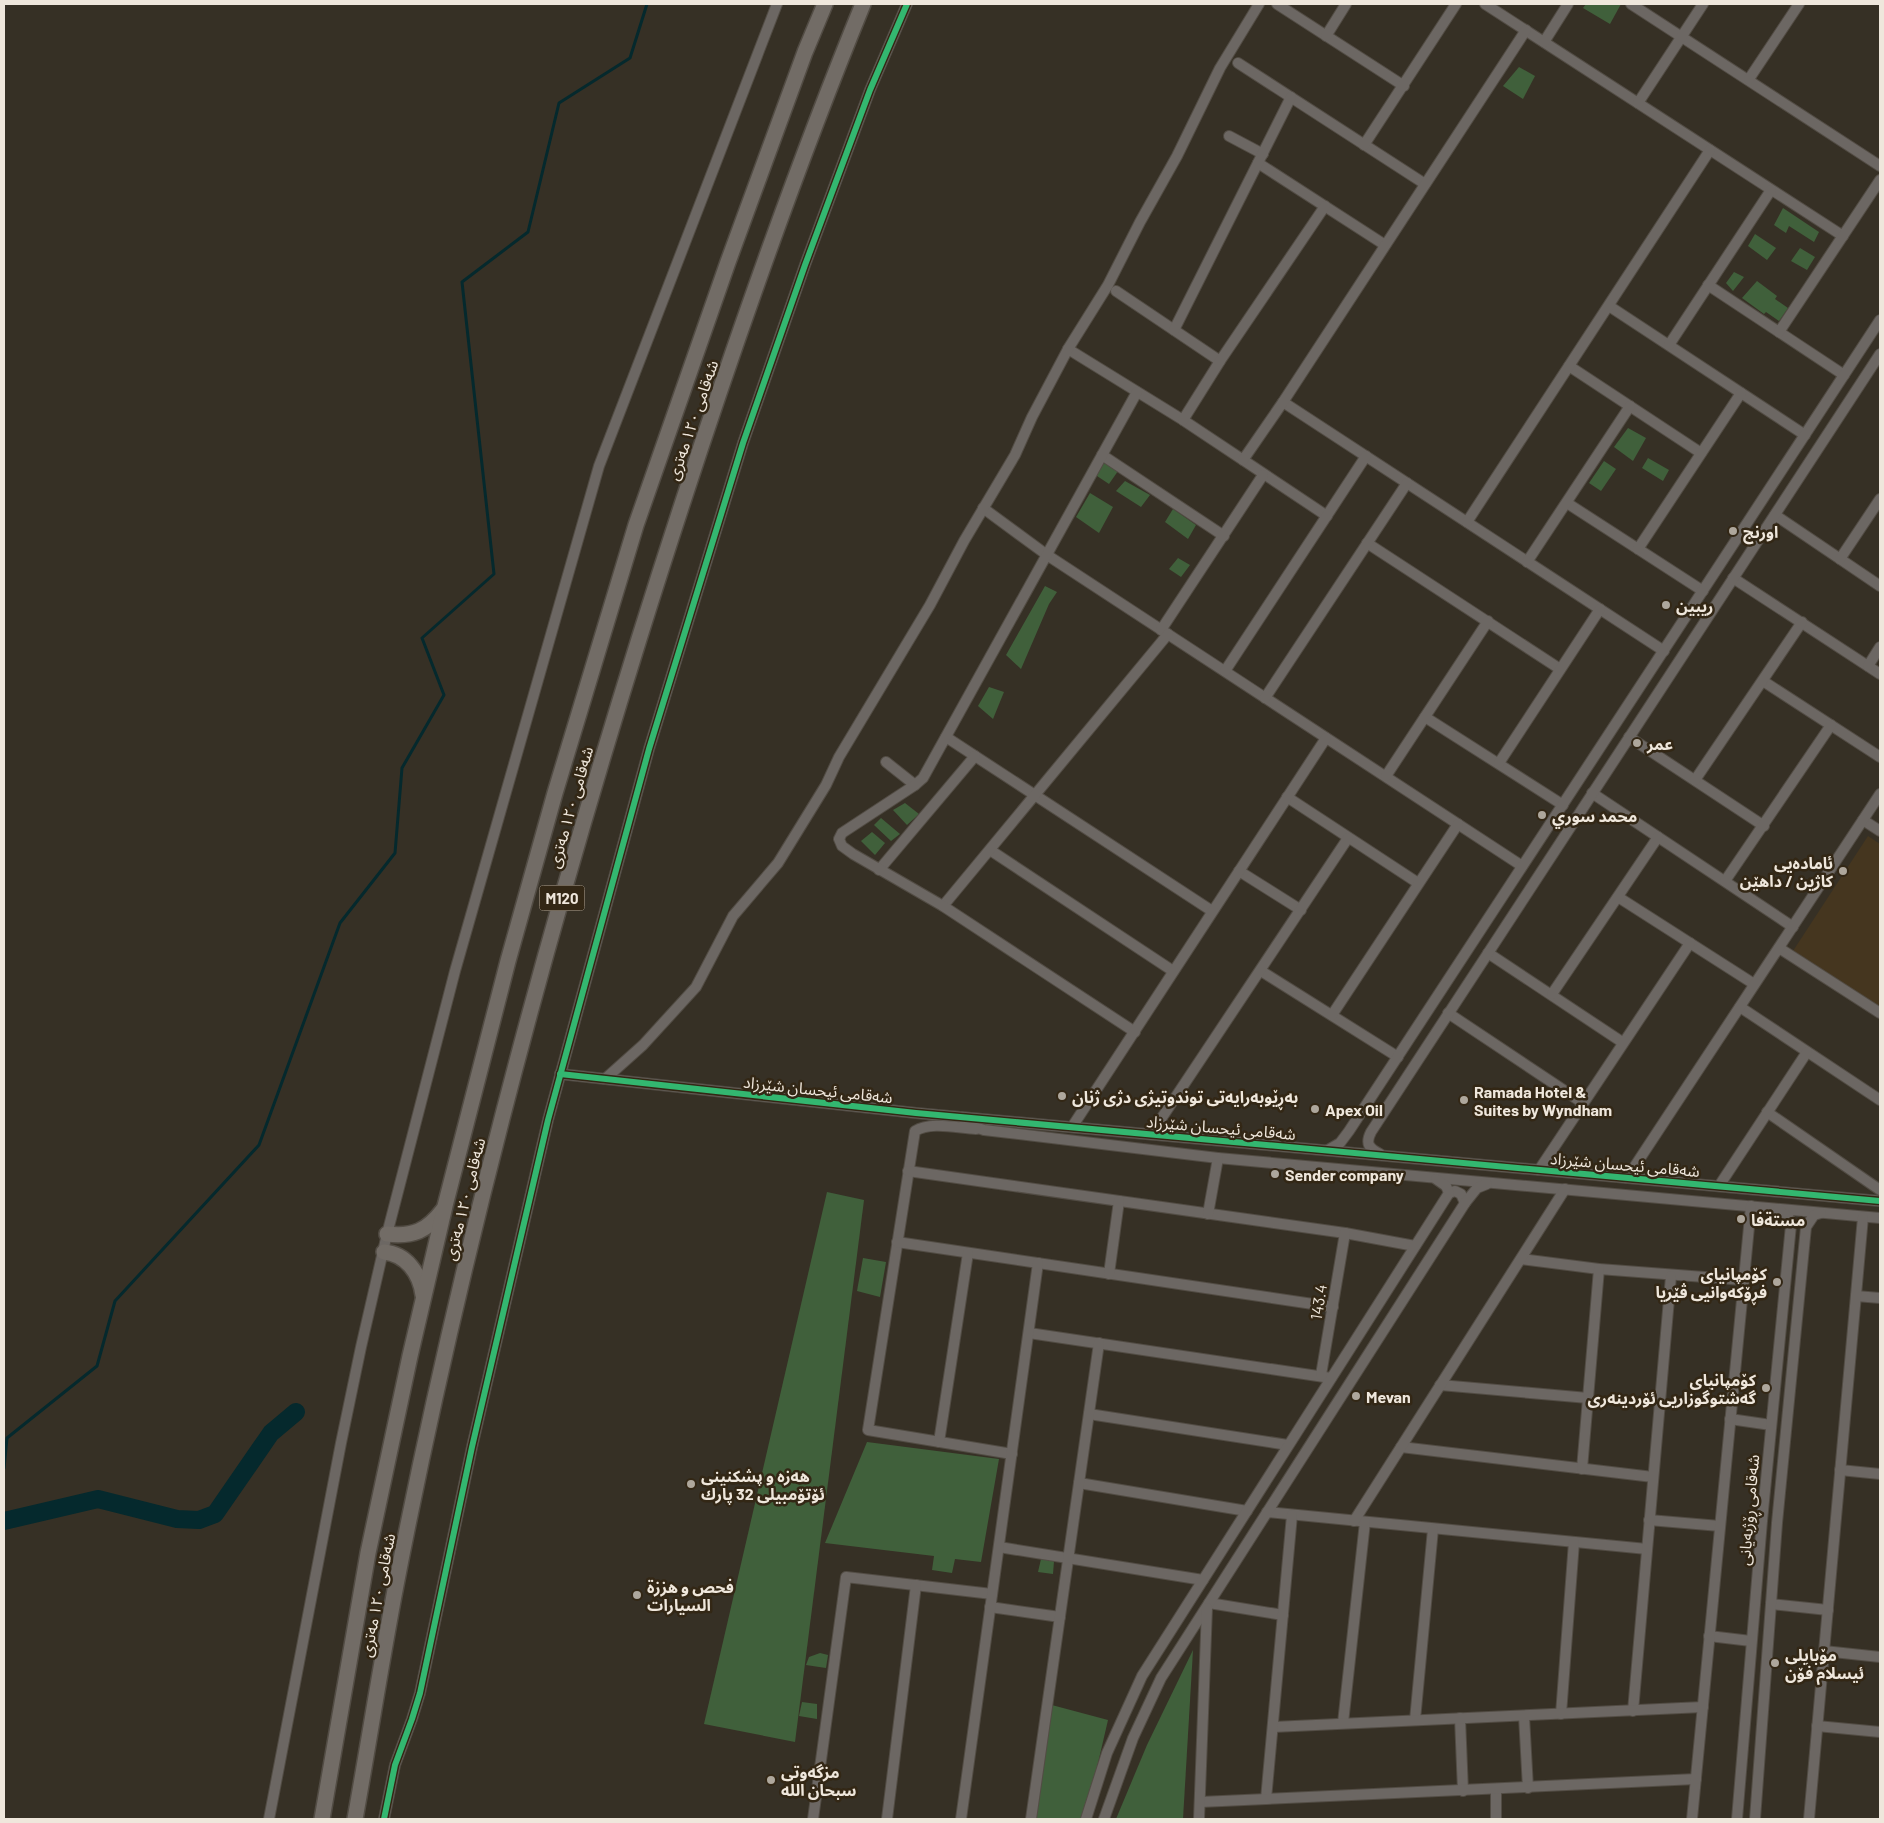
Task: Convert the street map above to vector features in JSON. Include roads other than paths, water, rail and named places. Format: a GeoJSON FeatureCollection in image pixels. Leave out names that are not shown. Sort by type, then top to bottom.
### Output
{"type":"FeatureCollection","features":[{"type":"Feature","properties":{"kind":"highway","name":"شەقامی ١٢٠ مەتری"},"geometry":{"type":"LineString","coordinates":[[322,1819],[368,1553],[423,1299],[508,961],[550,812],[636,525],[728,262],[805,52],[825,4]]}},
{"type":"Feature","properties":{"kind":"highway","name":"شەقامی ١٢٠ مەتری"},"geometry":{"type":"LineString","coordinates":[[355,1819],[395,1587],[434,1404],[526,1023],[594,785],[674,530],[759,276],[863,4]]}},
{"type":"Feature","properties":{"kind":"highway"},"geometry":{"type":"LineString","coordinates":[[388,1234],[402,1236],[418,1232],[436,1218],[445,1206]]}},
{"type":"Feature","properties":{"kind":"highway"},"geometry":{"type":"LineString","coordinates":[[384,1252],[396,1254],[411,1266],[421,1284],[423,1299]]}},
{"type":"Feature","properties":{"kind":"street"},"geometry":{"type":"LineString","coordinates":[[270,1819],[341,1443],[388,1234],[455,971],[599,466],[777,4]]}},
{"type":"Feature","properties":{"kind":"street"},"geometry":{"type":"LineString","coordinates":[[384,1819],[395,1765],[420,1693],[472,1447],[546,1130],[648,749],[743,443],[838,174],[870,90],[907,4]]}},
{"type":"Feature","properties":{"kind":"street"},"geometry":{"type":"LineString","coordinates":[[605,1079],[643,1046],[696,987],[733,916],[778,863],[826,785],[839,757],[930,605],[983,508],[1015,455],[1032,417],[1068,349],[1108,285],[1177,156],[1220,68],[1259,4]]}},
{"type":"Feature","properties":{"kind":"street"},"geometry":{"type":"LineString","coordinates":[[1277,4],[1404,86]]}},
{"type":"Feature","properties":{"kind":"street"},"geometry":{"type":"LineString","coordinates":[[1326,36],[1346,4]]}},
{"type":"Feature","properties":{"kind":"street"},"geometry":{"type":"LineString","coordinates":[[1364,145],[1456,4]]}},
{"type":"Feature","properties":{"kind":"street"},"geometry":{"type":"LineString","coordinates":[[1485,4],[1843,236]]}},
{"type":"Feature","properties":{"kind":"street"},"geometry":{"type":"LineString","coordinates":[[1544,42],[1568,4]]}},
{"type":"Feature","properties":{"kind":"street"},"geometry":{"type":"LineString","coordinates":[[1631,4],[1880,166]]}},
{"type":"Feature","properties":{"kind":"street"},"geometry":{"type":"LineString","coordinates":[[1638,103],[1703,4]]}},
{"type":"Feature","properties":{"kind":"street"},"geometry":{"type":"LineString","coordinates":[[1749,79],[1799,4]]}},
{"type":"Feature","properties":{"kind":"street"},"geometry":{"type":"LineString","coordinates":[[1242,460],[1283,402],[1526,30]]}},
{"type":"Feature","properties":{"kind":"street"},"geometry":{"type":"LineString","coordinates":[[1238,63],[1424,184]]}},
{"type":"Feature","properties":{"kind":"street"},"geometry":{"type":"LineString","coordinates":[[1174,330],[1291,97]]}},
{"type":"Feature","properties":{"kind":"street"},"geometry":{"type":"LineString","coordinates":[[1229,136],[1325,206],[1385,245]]}},
{"type":"Feature","properties":{"kind":"street"},"geometry":{"type":"LineString","coordinates":[[1467,522],[1710,150]]}},
{"type":"Feature","properties":{"kind":"street"},"geometry":{"type":"LineString","coordinates":[[1779,332],[1880,180]]}},
{"type":"Feature","properties":{"kind":"street"},"geometry":{"type":"LineString","coordinates":[[1669,345],[1771,190]]}},
{"type":"Feature","properties":{"kind":"street"},"geometry":{"type":"LineString","coordinates":[[1183,420],[1220,361],[1325,206]]}},
{"type":"Feature","properties":{"kind":"street"},"geometry":{"type":"LineString","coordinates":[[1708,285],[1844,375]]}},
{"type":"Feature","properties":{"kind":"street"},"geometry":{"type":"LineString","coordinates":[[1116,291],[1220,361]]}},
{"type":"Feature","properties":{"kind":"street"},"geometry":{"type":"LineString","coordinates":[[1609,306],[1805,435]]}},
{"type":"Feature","properties":{"kind":"street"},"geometry":{"type":"LineString","coordinates":[[1328,1150],[1340,1143],[1355,1122],[1880,320]]}},
{"type":"Feature","properties":{"kind":"street"},"geometry":{"type":"LineString","coordinates":[[1068,349],[1183,420],[1327,516]]}},
{"type":"Feature","properties":{"kind":"street"},"geometry":{"type":"LineString","coordinates":[[1384,1156],[1371,1149],[1368,1145],[1368,1138],[1371,1132],[1752,549],[1877,367],[1880,354]]}},
{"type":"Feature","properties":{"kind":"street"},"geometry":{"type":"LineString","coordinates":[[1569,366],[1701,452]]}},
{"type":"Feature","properties":{"kind":"street"},"geometry":{"type":"LineString","coordinates":[[1135,1032],[943,906],[879,870],[842,846],[839,839],[842,833],[923,778],[1136,392]]}},
{"type":"Feature","properties":{"kind":"street"},"geometry":{"type":"LineString","coordinates":[[1638,549],[1741,393]]}},
{"type":"Feature","properties":{"kind":"street"},"geometry":{"type":"LineString","coordinates":[[1283,402],[1664,650]]}},
{"type":"Feature","properties":{"kind":"street"},"geometry":{"type":"LineString","coordinates":[[1527,562],[1630,406]]}},
{"type":"Feature","properties":{"kind":"street"},"geometry":{"type":"LineString","coordinates":[[1102,455],[1224,536]]}},
{"type":"Feature","properties":{"kind":"street"},"geometry":{"type":"LineString","coordinates":[[1225,671],[1366,456]]}},
{"type":"Feature","properties":{"kind":"street"},"geometry":{"type":"LineString","coordinates":[[943,906],[1034,796],[1164,632],[1264,475]]}},
{"type":"Feature","properties":{"kind":"street"},"geometry":{"type":"LineString","coordinates":[[1265,698],[1407,483]]}},
{"type":"Feature","properties":{"kind":"street"},"geometry":{"type":"LineString","coordinates":[[1840,559],[1880,499]]}},
{"type":"Feature","properties":{"kind":"street"},"geometry":{"type":"LineString","coordinates":[[1567,503],[1703,591]]}},
{"type":"Feature","properties":{"kind":"street"},"geometry":{"type":"LineString","coordinates":[[983,508],[1047,555],[1522,866]]}},
{"type":"Feature","properties":{"kind":"street"},"geometry":{"type":"LineString","coordinates":[[1775,515],[1880,586]]}},
{"type":"Feature","properties":{"kind":"street"},"geometry":{"type":"LineString","coordinates":[[1736,540],[1752,549]]}},
{"type":"Feature","properties":{"kind":"street"},"geometry":{"type":"LineString","coordinates":[[1367,543],[1560,669]]}},
{"type":"Feature","properties":{"kind":"street"},"geometry":{"type":"LineString","coordinates":[[1733,578],[1880,674]]}},
{"type":"Feature","properties":{"kind":"street"},"geometry":{"type":"LineString","coordinates":[[1498,763],[1600,609]]}},
{"type":"Feature","properties":{"kind":"street"},"geometry":{"type":"LineString","coordinates":[[1386,776],[1488,621]]}},
{"type":"Feature","properties":{"kind":"street"},"geometry":{"type":"LineString","coordinates":[[1695,780],[1802,622]]}},
{"type":"Feature","properties":{"kind":"street"},"geometry":{"type":"LineString","coordinates":[[1868,666],[1880,648]]}},
{"type":"Feature","properties":{"kind":"street"},"geometry":{"type":"LineString","coordinates":[[1762,681],[1880,757]]}},
{"type":"Feature","properties":{"kind":"street"},"geometry":{"type":"LineString","coordinates":[[1425,717],[1563,805]]}},
{"type":"Feature","properties":{"kind":"street"},"geometry":{"type":"LineString","coordinates":[[1725,881],[1831,725]]}},
{"type":"Feature","properties":{"kind":"street"},"geometry":{"type":"LineString","coordinates":[[946,737],[1212,912]]}},
{"type":"Feature","properties":{"kind":"street"},"geometry":{"type":"LineString","coordinates":[[1629,737],[1764,826]]}},
{"type":"Feature","properties":{"kind":"street"},"geometry":{"type":"LineString","coordinates":[[1072,1127],[1326,738]]}},
{"type":"Feature","properties":{"kind":"street"},"geometry":{"type":"LineString","coordinates":[[879,870],[974,756]]}},
{"type":"Feature","properties":{"kind":"street"},"geometry":{"type":"LineString","coordinates":[[886,762],[915,785]]}},
{"type":"Feature","properties":{"kind":"street"},"geometry":{"type":"LineString","coordinates":[[1592,794],[1793,927]]}},
{"type":"Feature","properties":{"kind":"street"},"geometry":{"type":"LineString","coordinates":[[1627,1178],[1880,794]]}},
{"type":"Feature","properties":{"kind":"street"},"geometry":{"type":"LineString","coordinates":[[1287,797],[1418,883]]}},
{"type":"Feature","properties":{"kind":"street"},"geometry":{"type":"LineString","coordinates":[[1863,820],[1880,831]]}},
{"type":"Feature","properties":{"kind":"street"},"geometry":{"type":"LineString","coordinates":[[1332,1015],[1458,824]]}},
{"type":"Feature","properties":{"kind":"street"},"geometry":{"type":"LineString","coordinates":[[1552,994],[1658,837]]}},
{"type":"Feature","properties":{"kind":"street"},"geometry":{"type":"LineString","coordinates":[[1151,1134],[1348,838]]}},
{"type":"Feature","properties":{"kind":"street"},"geometry":{"type":"LineString","coordinates":[[1540,840],[1554,851]]}},
{"type":"Feature","properties":{"kind":"street"},"geometry":{"type":"LineString","coordinates":[[990,850],[1173,971]]}},
{"type":"Feature","properties":{"kind":"street"},"geometry":{"type":"LineString","coordinates":[[1239,872],[1301,910]]}},
{"type":"Feature","properties":{"kind":"street"},"geometry":{"type":"LineString","coordinates":[[1618,897],[1754,984]]}},
{"type":"Feature","properties":{"kind":"street"},"geometry":{"type":"LineString","coordinates":[[1538,1170],[1690,943]]}},
{"type":"Feature","properties":{"kind":"street"},"geometry":{"type":"LineString","coordinates":[[1779,948],[1880,1013]]}},
{"type":"Feature","properties":{"kind":"street"},"geometry":{"type":"LineString","coordinates":[[1488,953],[1622,1042]]}},
{"type":"Feature","properties":{"kind":"street"},"geometry":{"type":"LineString","coordinates":[[1261,970],[1398,1057]]}},
{"type":"Feature","properties":{"kind":"street"},"geometry":{"type":"LineString","coordinates":[[1740,1007],[1880,1100]]}},
{"type":"Feature","properties":{"kind":"street"},"geometry":{"type":"LineString","coordinates":[[1448,1013],[1583,1103]]}},
{"type":"Feature","properties":{"kind":"street"},"geometry":{"type":"LineString","coordinates":[[1719,1186],[1807,1052]]}},
{"type":"Feature","properties":{"kind":"street","name":"شەقامی ئیحسان شێرزاد"},"geometry":{"type":"LineString","coordinates":[[560,1074],[730,1094],[961,1117],[1880,1201]]}},
{"type":"Feature","properties":{"kind":"street"},"geometry":{"type":"LineString","coordinates":[[1767,1112],[1880,1190]]}},
{"type":"Feature","properties":{"kind":"street","name":"شەقامی ئیحسان شێرزاد"},"geometry":{"type":"LineString","coordinates":[[961,1117],[969,1125],[984,1130],[1218,1158],[1880,1218]]}},
{"type":"Feature","properties":{"kind":"street"},"geometry":{"type":"LineString","coordinates":[[1355,1122],[1356,1128],[1362,1133],[1371,1132]]}},
{"type":"Feature","properties":{"kind":"street"},"geometry":{"type":"LineString","coordinates":[[984,1130],[930,1126],[921,1127],[914,1131],[868,1430],[1012,1454]]}},
{"type":"Feature","properties":{"kind":"street"},"geometry":{"type":"LineString","coordinates":[[1257,1161],[1258,1144]]}},
{"type":"Feature","properties":{"kind":"street"},"geometry":{"type":"LineString","coordinates":[[1208,1214],[1218,1158]]}},
{"type":"Feature","properties":{"kind":"street"},"geometry":{"type":"LineString","coordinates":[[908,1171],[1345,1233],[1415,1246]]}},
{"type":"Feature","properties":{"kind":"street"},"geometry":{"type":"LineString","coordinates":[[1433,1178],[1446,1186],[1449,1193]]}},
{"type":"Feature","properties":{"kind":"street"},"geometry":{"type":"LineString","coordinates":[[1104,1819],[1124,1762],[1157,1686],[1465,1203],[1477,1188],[1490,1183]]}},
{"type":"Feature","properties":{"kind":"street"},"geometry":{"type":"LineString","coordinates":[[1689,1201],[1691,1184]]}},
{"type":"Feature","properties":{"kind":"street"},"geometry":{"type":"LineString","coordinates":[[1343,1722],[1360,1522],[1401,1447],[1565,1189]]}},
{"type":"Feature","properties":{"kind":"street"},"geometry":{"type":"LineString","coordinates":[[1449,1193],[1458,1192],[1463,1196],[1465,1203]]}},
{"type":"Feature","properties":{"kind":"street"},"geometry":{"type":"LineString","coordinates":[[1090,1818],[1108,1753],[1138,1683],[1272,1472],[1326,1376],[1449,1193]]}},
{"type":"Feature","properties":{"kind":"street"},"geometry":{"type":"LineString","coordinates":[[1109,1274],[1119,1202]]}},
{"type":"Feature","properties":{"kind":"street"},"geometry":{"type":"LineString","coordinates":[[1692,1819],[1751,1206]]}},
{"type":"Feature","properties":{"kind":"street"},"geometry":{"type":"LineString","coordinates":[[1778,1209],[1789,1218],[1791,1225],[1798,1221],[1803,1222],[1806,1227],[1814,1215],[1821,1213]]}},
{"type":"Feature","properties":{"kind":"street"},"geometry":{"type":"LineString","coordinates":[[1809,1819],[1863,1217]]}},
{"type":"Feature","properties":{"kind":"street","name":"شەقامی ڕۆژبەیانی"},"geometry":{"type":"LineString","coordinates":[[1737,1819],[1751,1641],[1791,1225]]}},
{"type":"Feature","properties":{"kind":"street","name":"شەقامی ڕۆژبەیانی"},"geometry":{"type":"LineString","coordinates":[[1755,1819],[1777,1523],[1806,1227]]}},
{"type":"Feature","properties":{"kind":"street","name":"143.4"},"geometry":{"type":"LineString","coordinates":[[1326,1376],[1332,1307],[1345,1233]]}},
{"type":"Feature","properties":{"kind":"street"},"geometry":{"type":"LineString","coordinates":[[897,1242],[1332,1307]]}},
{"type":"Feature","properties":{"kind":"street"},"geometry":{"type":"LineString","coordinates":[[939,1442],[968,1253]]}},
{"type":"Feature","properties":{"kind":"street"},"geometry":{"type":"LineString","coordinates":[[1521,1259],[1599,1270],[1744,1280]]}},
{"type":"Feature","properties":{"kind":"street"},"geometry":{"type":"LineString","coordinates":[[960,1819],[1038,1263]]}},
{"type":"Feature","properties":{"kind":"street"},"geometry":{"type":"LineString","coordinates":[[1582,1469],[1599,1270]]}},
{"type":"Feature","properties":{"kind":"street"},"geometry":{"type":"LineString","coordinates":[[1633,1711],[1670,1276]]}},
{"type":"Feature","properties":{"kind":"street"},"geometry":{"type":"LineString","coordinates":[[1856,1296],[1880,1298]]}},
{"type":"Feature","properties":{"kind":"street"},"geometry":{"type":"LineString","coordinates":[[1029,1332],[1326,1376]]}},
{"type":"Feature","properties":{"kind":"street"},"geometry":{"type":"LineString","coordinates":[[1031,1819],[1099,1343]]}},
{"type":"Feature","properties":{"kind":"street"},"geometry":{"type":"LineString","coordinates":[[1440,1385],[1588,1398]]}},
{"type":"Feature","properties":{"kind":"street"},"geometry":{"type":"LineString","coordinates":[[1089,1414],[1288,1445]]}},
{"type":"Feature","properties":{"kind":"street"},"geometry":{"type":"LineString","coordinates":[[1730,1419],[1772,1425]]}},
{"type":"Feature","properties":{"kind":"street"},"geometry":{"type":"LineString","coordinates":[[1401,1447],[1653,1477]]}},
{"type":"Feature","properties":{"kind":"street"},"geometry":{"type":"LineString","coordinates":[[1840,1470],[1880,1474]]}},
{"type":"Feature","properties":{"kind":"street"},"geometry":{"type":"LineString","coordinates":[[1272,1472],[1286,1482]]}},
{"type":"Feature","properties":{"kind":"street"},"geometry":{"type":"LineString","coordinates":[[1079,1483],[1246,1511]]}},
{"type":"Feature","properties":{"kind":"street"},"geometry":{"type":"LineString","coordinates":[[1267,1512],[1647,1550]]}},
{"type":"Feature","properties":{"kind":"street"},"geometry":{"type":"LineString","coordinates":[[1266,1799],[1292,1515]]}},
{"type":"Feature","properties":{"kind":"street"},"geometry":{"type":"LineString","coordinates":[[1649,1520],[1720,1526]]}},
{"type":"Feature","properties":{"kind":"street"},"geometry":{"type":"LineString","coordinates":[[1762,1522],[1777,1523]]}},
{"type":"Feature","properties":{"kind":"street"},"geometry":{"type":"LineString","coordinates":[[1415,1720],[1433,1529]]}},
{"type":"Feature","properties":{"kind":"street"},"geometry":{"type":"LineString","coordinates":[[1561,1714],[1574,1542]]}},
{"type":"Feature","properties":{"kind":"street"},"geometry":{"type":"LineString","coordinates":[[999,1547],[1203,1580]]}},
{"type":"Feature","properties":{"kind":"street"},"geometry":{"type":"LineString","coordinates":[[813,1819],[846,1577],[992,1594]]}},
{"type":"Feature","properties":{"kind":"street"},"geometry":{"type":"LineString","coordinates":[[887,1819],[916,1585]]}},
{"type":"Feature","properties":{"kind":"street"},"geometry":{"type":"LineString","coordinates":[[1208,1604],[1283,1615]]}},
{"type":"Feature","properties":{"kind":"street"},"geometry":{"type":"LineString","coordinates":[[1199,1819],[1208,1604]]}},
{"type":"Feature","properties":{"kind":"street"},"geometry":{"type":"LineString","coordinates":[[1771,1604],[1828,1610]]}},
{"type":"Feature","properties":{"kind":"street"},"geometry":{"type":"LineString","coordinates":[[990,1607],[1060,1617]]}},
{"type":"Feature","properties":{"kind":"street"},"geometry":{"type":"LineString","coordinates":[[1709,1636],[1751,1641]]}},
{"type":"Feature","properties":{"kind":"street"},"geometry":{"type":"LineString","coordinates":[[1824,1651],[1880,1657]]}},
{"type":"Feature","properties":{"kind":"street"},"geometry":{"type":"LineString","coordinates":[[1273,1726],[1703,1707]]}},
{"type":"Feature","properties":{"kind":"street"},"geometry":{"type":"LineString","coordinates":[[1524,1716],[1528,1788]]}},
{"type":"Feature","properties":{"kind":"street"},"geometry":{"type":"LineString","coordinates":[[1460,1718],[1463,1791]]}},
{"type":"Feature","properties":{"kind":"street"},"geometry":{"type":"LineString","coordinates":[[1817,1726],[1880,1732]]}},
{"type":"Feature","properties":{"kind":"street"},"geometry":{"type":"LineString","coordinates":[[1200,1802],[1696,1779]]}},
{"type":"Feature","properties":{"kind":"street"},"geometry":{"type":"LineString","coordinates":[[1496,1789],[1496,1819]]}},
{"type":"Feature","properties":{"kind":"waterway"},"geometry":{"type":"LineString","coordinates":[[4,1468],[7,1438],[97,1366],[115,1301],[259,1145],[340,923],[395,853],[402,768],[444,695],[422,638],[494,574],[462,282],[528,232],[559,103],[630,58],[647,4]]}},
{"type":"Feature","properties":{"kind":"waterway"},"geometry":{"type":"LineString","coordinates":[[4,1521],[98,1499],[177,1519],[199,1520],[215,1514],[271,1433],[296,1412]]}},
{"type":"Feature","properties":{"kind":"place","name":"اورنج"},"geometry":{"type":"Point","coordinates":[1733,531]}},
{"type":"Feature","properties":{"kind":"place","name":"ريبين"},"geometry":{"type":"Point","coordinates":[1666,605]}},
{"type":"Feature","properties":{"kind":"place","name":"عمر"},"geometry":{"type":"Point","coordinates":[1637,743]}},
{"type":"Feature","properties":{"kind":"place","name":"محمد سوري"},"geometry":{"type":"Point","coordinates":[1542,815]}},
{"type":"Feature","properties":{"kind":"place","name":"ئامادەيی کاژين / داهێن"},"geometry":{"type":"Point","coordinates":[1843,871]}},
{"type":"Feature","properties":{"kind":"place","name":"بەڕێوبەرایەتی توندوتیژی دژی ژنان"},"geometry":{"type":"Point","coordinates":[1062,1096]}},
{"type":"Feature","properties":{"kind":"place","name":"Ramada Hotel & Suites by Wyndham"},"geometry":{"type":"Point","coordinates":[1464,1100]}},
{"type":"Feature","properties":{"kind":"place","name":"Apex Oil"},"geometry":{"type":"Point","coordinates":[1315,1109]}},
{"type":"Feature","properties":{"kind":"place","name":"Sender company"},"geometry":{"type":"Point","coordinates":[1275,1174]}},
{"type":"Feature","properties":{"kind":"place","name":"مستةفا"},"geometry":{"type":"Point","coordinates":[1741,1219]}},
{"type":"Feature","properties":{"kind":"place","name":"کۆمپانیای فڕۆکەوانیی ڤێریا"},"geometry":{"type":"Point","coordinates":[1777,1282]}},
{"type":"Feature","properties":{"kind":"place","name":"کۆمپانیای گەشتوگوزاریی ئۆردینەری"},"geometry":{"type":"Point","coordinates":[1766,1388]}},
{"type":"Feature","properties":{"kind":"place","name":"Mevan"},"geometry":{"type":"Point","coordinates":[1356,1396]}},
{"type":"Feature","properties":{"kind":"place","name":"هه‌زه‌ و پشكنینی ئۆتۆمبیلی 32 پارك"},"geometry":{"type":"Point","coordinates":[691,1484]}},
{"type":"Feature","properties":{"kind":"place","name":"فحص و هززة السيارات"},"geometry":{"type":"Point","coordinates":[637,1595]}},
{"type":"Feature","properties":{"kind":"place","name":"مۆبایلی ئیسلام فۆن"},"geometry":{"type":"Point","coordinates":[1775,1663]}},
{"type":"Feature","properties":{"kind":"place","name":"مزگەوتی سبحان اللە"},"geometry":{"type":"Point","coordinates":[771,1780]}}]}
